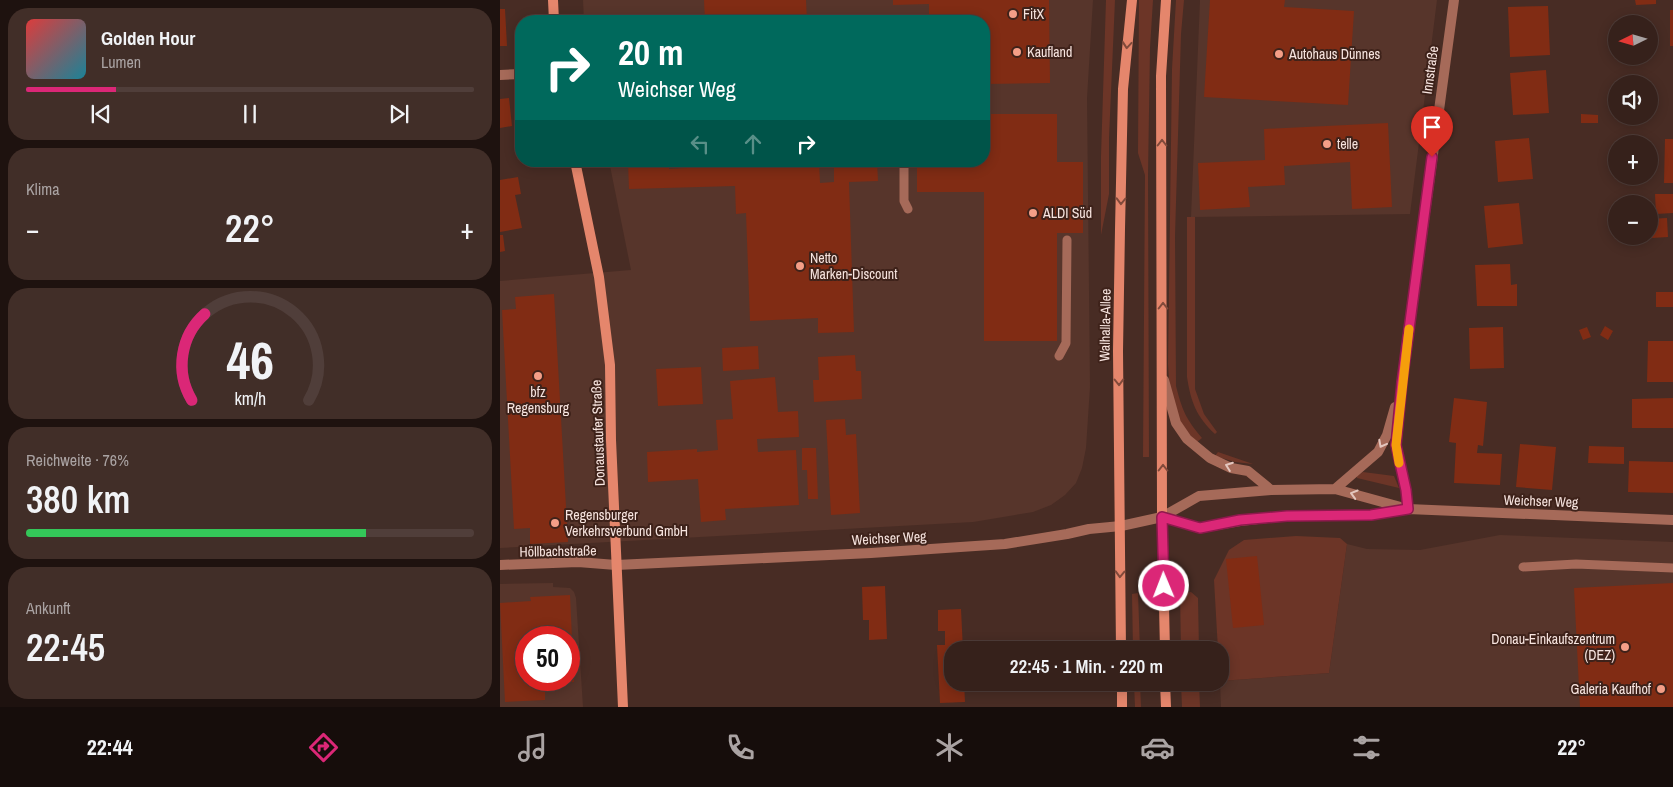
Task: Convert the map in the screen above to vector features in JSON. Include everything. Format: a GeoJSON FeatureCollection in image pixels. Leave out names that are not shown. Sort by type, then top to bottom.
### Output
{"type":"FeatureCollection","features":[{"type":"Feature","properties":{"kind":"main road"},"geometry":{"type":"LineString","coordinates":[[553,0],[554,15]]}},
{"type":"Feature","properties":{"kind":"main road","name":"Walhalla-Allee"},"geometry":{"type":"LineString","coordinates":[[1121,641],[1118,351],[1123,89],[1132,0]]}},
{"type":"Feature","properties":{"kind":"main road"},"geometry":{"type":"LineString","coordinates":[[1165,641],[1162,517],[1161,76],[1166,0]]}},
{"type":"Feature","properties":{"kind":"main road","name":"Donaustaufer Straße"},"geometry":{"type":"LineString","coordinates":[[576,167],[600,277],[610,365],[616,565],[623,707]]}},
{"type":"Feature","properties":{"kind":"main road"},"geometry":{"type":"LineString","coordinates":[[1122,691],[1122,707]]}},
{"type":"Feature","properties":{"kind":"main road"},"geometry":{"type":"LineString","coordinates":[[1165,691],[1166,707]]}},
{"type":"Feature","properties":{"kind":"street","name":"Innstraße"},"geometry":{"type":"LineString","coordinates":[[1408,509],[1406,490],[1396,445],[1402,382],[1454,0]]}},
{"type":"Feature","properties":{"kind":"street"},"geometry":{"type":"LineString","coordinates":[[500,75],[515,74]]}},
{"type":"Feature","properties":{"kind":"street"},"geometry":{"type":"LineString","coordinates":[[1163,378],[1176,423],[1186,439],[1210,458],[1230,468],[1248,471],[1271,490]]}},
{"type":"Feature","properties":{"kind":"street","name":"Innstraße"},"geometry":{"type":"LineString","coordinates":[[1335,489],[1378,452],[1387,435],[1402,382]]}},
{"type":"Feature","properties":{"kind":"street","name":"Weichser Weg"},"geometry":{"type":"LineString","coordinates":[[616,565],[871,553],[1006,544],[1067,534],[1089,528],[1121,526],[1162,517],[1200,496],[1271,490],[1335,489],[1408,509]]}},
{"type":"Feature","properties":{"kind":"street","name":"Weichser Weg"},"geometry":{"type":"LineString","coordinates":[[1162,517],[1200,528],[1240,520],[1287,516],[1371,515],[1408,509],[1673,520]]}},
{"type":"Feature","properties":{"kind":"street","name":"Höllbachstraße"},"geometry":{"type":"LineString","coordinates":[[500,565],[578,562],[616,565]]}},
{"type":"Feature","properties":{"kind":"lane"},"geometry":{"type":"LineString","coordinates":[[904,167],[904,201],[908,209]]}},
{"type":"Feature","properties":{"kind":"lane"},"geometry":{"type":"LineString","coordinates":[[1060,356],[1066,343],[1067,240]]}},
{"type":"Feature","properties":{"kind":"lane"},"geometry":{"type":"LineString","coordinates":[[1523,566],[1576,564],[1673,568]]}},
{"type":"Feature","properties":{"kind":"shaded area"},"geometry":{"type":"Polygon","coordinates":[[[583,0],[1093,0],[1087,98],[1090,387],[1086,448],[1082,468],[1076,483],[1065,495],[1051,505],[1033,512],[973,522],[500,548],[500,281],[631,270],[610,167],[990,167],[990,15],[584,15],[583,0]]]}},
{"type":"Feature","properties":{"kind":"shaded area"},"geometry":{"type":"Polygon","coordinates":[[[1106,0],[1115,0],[1109,138],[1109,194],[1101,235],[1101,156],[1106,0]]]}},
{"type":"Feature","properties":{"kind":"shaded area"},"geometry":{"type":"Polygon","coordinates":[[[1139,0],[1153,0],[1150,48],[1148,175],[1149,457],[1143,457],[1145,175],[1138,153],[1139,0]]]}},
{"type":"Feature","properties":{"kind":"shaded area"},"geometry":{"type":"Polygon","coordinates":[[[1176,0],[1184,0],[1181,34],[1175,236],[1176,386],[1185,414],[1202,438],[1197,442],[1188,433],[1177,415],[1171,397],[1168,364],[1172,69],[1176,0]]]}},
{"type":"Feature","properties":{"kind":"shaded area"},"geometry":{"type":"Polygon","coordinates":[[[1200,0],[1437,0],[1410,214],[1191,217],[1200,0]]]}},
{"type":"Feature","properties":{"kind":"shaded area"},"geometry":{"type":"Polygon","coordinates":[[[1187,217],[1195,217],[1195,389],[1204,414],[1217,432],[1215,434],[1203,421],[1195,408],[1187,377],[1187,217]]]}},
{"type":"Feature","properties":{"kind":"shaded area"},"geometry":{"type":"Polygon","coordinates":[[[1218,452],[1253,464],[1235,462],[1215,456],[1218,452]]]}},
{"type":"Feature","properties":{"kind":"shaded area"},"geometry":{"type":"Polygon","coordinates":[[[1363,472],[1394,476],[1399,488],[1357,478],[1363,472]]]}},
{"type":"Feature","properties":{"kind":"shaded area"},"geometry":{"type":"Polygon","coordinates":[[[1500,535],[1673,542],[1673,707],[1221,707],[1220,691],[1229,691],[1229,680],[1329,673],[1347,544],[1367,549],[1420,550],[1500,535]]]}},
{"type":"Feature","properties":{"kind":"shaded area"},"geometry":{"type":"Polygon","coordinates":[[[1296,536],[1340,538],[1347,544],[1329,673],[1229,680],[1229,641],[1217,641],[1214,580],[1229,550],[1244,540],[1296,536]]]}},
{"type":"Feature","properties":{"kind":"shaded area"},"geometry":{"type":"Polygon","coordinates":[[[553,583],[553,587],[570,588],[576,598],[578,626],[515,626],[515,691],[580,691],[580,660],[583,707],[500,707],[500,584],[553,583]]]}},
{"type":"Feature","properties":{"kind":"shaded area"},"geometry":{"type":"Polygon","coordinates":[[[1191,592],[1198,598],[1199,641],[1181,641],[1180,593],[1191,592]]]}},
{"type":"Feature","properties":{"kind":"shaded area"},"geometry":{"type":"Polygon","coordinates":[[[1138,593],[1140,641],[1133,641],[1132,594],[1138,593]]]}},
{"type":"Feature","properties":{"kind":"shaded area"},"geometry":{"type":"Polygon","coordinates":[[[1134,691],[1140,691],[1141,707],[1135,707],[1134,691]]]}},
{"type":"Feature","properties":{"kind":"shaded area"},"geometry":{"type":"Polygon","coordinates":[[[1181,691],[1199,691],[1200,707],[1182,707],[1181,691]]]}},
{"type":"Feature","properties":{"kind":"building"},"geometry":{"type":"Polygon","coordinates":[[[704,0],[806,0],[807,15],[705,15],[704,0]]]}},
{"type":"Feature","properties":{"kind":"building","name":"Kaufland"},"geometry":{"type":"Polygon","coordinates":[[[893,0],[1049,0],[1050,83],[990,84],[990,15],[929,15],[929,4],[893,5],[893,0]]]}},
{"type":"Feature","properties":{"kind":"building","name":"Autohaus Dünnes"},"geometry":{"type":"Polygon","coordinates":[[[1210,0],[1285,0],[1284,7],[1354,11],[1348,105],[1204,97],[1210,0]]]}},
{"type":"Feature","properties":{"kind":"building"},"geometry":{"type":"Polygon","coordinates":[[[1635,0],[1656,0],[1656,4],[1636,5],[1635,0]]]}},
{"type":"Feature","properties":{"kind":"building"},"geometry":{"type":"Polygon","coordinates":[[[1548,6],[1550,55],[1510,57],[1508,7],[1548,6]]]}},
{"type":"Feature","properties":{"kind":"building"},"geometry":{"type":"Polygon","coordinates":[[[500,9],[505,9],[507,46],[500,46],[500,9]]]}},
{"type":"Feature","properties":{"kind":"building"},"geometry":{"type":"Polygon","coordinates":[[[1670,10],[1673,10],[1673,46],[1670,46],[1670,10]]]}},
{"type":"Feature","properties":{"kind":"building"},"geometry":{"type":"Polygon","coordinates":[[[1546,70],[1549,113],[1513,115],[1510,73],[1546,70]]]}},
{"type":"Feature","properties":{"kind":"building"},"geometry":{"type":"Polygon","coordinates":[[[509,98],[512,126],[500,128],[500,99],[509,98]]]}},
{"type":"Feature","properties":{"kind":"building","name":"ALDI Süd"},"geometry":{"type":"Polygon","coordinates":[[[990,114],[1057,114],[1057,162],[1083,162],[1083,233],[1057,233],[1057,341],[984,341],[984,192],[917,192],[917,167],[990,167],[990,114]]]}},
{"type":"Feature","properties":{"kind":"building"},"geometry":{"type":"Polygon","coordinates":[[[1581,114],[1598,115],[1598,123],[1581,123],[1581,114]]]}},
{"type":"Feature","properties":{"kind":"building"},"geometry":{"type":"Polygon","coordinates":[[[1388,123],[1392,207],[1352,209],[1350,162],[1284,166],[1285,185],[1248,187],[1250,207],[1200,210],[1198,163],[1265,160],[1264,129],[1388,123]]]}},
{"type":"Feature","properties":{"kind":"building"},"geometry":{"type":"Polygon","coordinates":[[[1529,138],[1533,179],[1498,182],[1495,141],[1529,138]]]}},
{"type":"Feature","properties":{"kind":"building"},"geometry":{"type":"Polygon","coordinates":[[[1665,139],[1673,139],[1673,183],[1664,183],[1665,139]]]}},
{"type":"Feature","properties":{"kind":"building","name":"Netto Marken-Discount"},"geometry":{"type":"Polygon","coordinates":[[[628,167],[669,167],[669,169],[704,167],[819,167],[820,183],[834,182],[834,167],[877,167],[878,181],[849,182],[854,332],[818,333],[818,318],[750,321],[746,213],[736,214],[735,186],[629,189],[628,167]]]}},
{"type":"Feature","properties":{"kind":"building"},"geometry":{"type":"Polygon","coordinates":[[[518,177],[521,194],[515,195],[522,228],[500,232],[500,180],[518,177]]]}},
{"type":"Feature","properties":{"kind":"building"},"geometry":{"type":"Polygon","coordinates":[[[1673,194],[1673,213],[1658,214],[1658,195],[1655,195],[1673,194]]]}},
{"type":"Feature","properties":{"kind":"building"},"geometry":{"type":"Polygon","coordinates":[[[1519,203],[1523,244],[1488,248],[1484,206],[1519,203]]]}},
{"type":"Feature","properties":{"kind":"building"},"geometry":{"type":"Polygon","coordinates":[[[1658,218],[1667,218],[1668,237],[1658,238],[1658,218]]]}},
{"type":"Feature","properties":{"kind":"building"},"geometry":{"type":"Polygon","coordinates":[[[500,235],[503,235],[505,251],[500,252],[500,235]]]}},
{"type":"Feature","properties":{"kind":"building"},"geometry":{"type":"Polygon","coordinates":[[[1510,264],[1511,285],[1517,284],[1517,306],[1477,306],[1475,265],[1510,264]]]}},
{"type":"Feature","properties":{"kind":"building"},"geometry":{"type":"Polygon","coordinates":[[[1656,292],[1673,292],[1673,307],[1656,307],[1656,292]]]}},
{"type":"Feature","properties":{"kind":"building"},"geometry":{"type":"Polygon","coordinates":[[[554,294],[568,542],[530,544],[530,528],[514,529],[502,310],[516,309],[515,297],[554,294]]]}},
{"type":"Feature","properties":{"kind":"building"},"geometry":{"type":"Polygon","coordinates":[[[1605,326],[1613,331],[1608,340],[1600,335],[1605,326]]]}},
{"type":"Feature","properties":{"kind":"building"},"geometry":{"type":"Polygon","coordinates":[[[1503,327],[1504,368],[1470,369],[1469,328],[1503,327]]]}},
{"type":"Feature","properties":{"kind":"building"},"geometry":{"type":"Polygon","coordinates":[[[1587,327],[1591,337],[1583,340],[1579,330],[1587,327]]]}},
{"type":"Feature","properties":{"kind":"building"},"geometry":{"type":"Polygon","coordinates":[[[1648,341],[1673,341],[1673,382],[1647,382],[1648,341]]]}},
{"type":"Feature","properties":{"kind":"building"},"geometry":{"type":"Polygon","coordinates":[[[758,346],[759,369],[723,371],[722,348],[758,346]]]}},
{"type":"Feature","properties":{"kind":"building"},"geometry":{"type":"Polygon","coordinates":[[[855,355],[856,371],[861,371],[862,399],[814,402],[813,380],[819,380],[818,357],[855,355]]]}},
{"type":"Feature","properties":{"kind":"building"},"geometry":{"type":"Polygon","coordinates":[[[701,367],[703,404],[658,406],[656,369],[701,367]]]}},
{"type":"Feature","properties":{"kind":"building"},"geometry":{"type":"Polygon","coordinates":[[[775,377],[778,412],[798,411],[799,437],[757,439],[758,452],[796,450],[799,505],[725,509],[726,520],[701,522],[698,479],[648,482],[647,452],[697,449],[697,452],[718,450],[716,420],[733,419],[730,381],[775,377]]]}},
{"type":"Feature","properties":{"kind":"building"},"geometry":{"type":"Polygon","coordinates":[[[1454,398],[1487,402],[1483,446],[1478,445],[1477,453],[1502,454],[1500,485],[1454,483],[1456,443],[1449,442],[1454,398]]]}},
{"type":"Feature","properties":{"kind":"building"},"geometry":{"type":"Polygon","coordinates":[[[1673,398],[1673,428],[1632,428],[1632,399],[1673,398]]]}},
{"type":"Feature","properties":{"kind":"building"},"geometry":{"type":"Polygon","coordinates":[[[845,419],[846,435],[856,434],[860,513],[831,515],[826,420],[845,419]]]}},
{"type":"Feature","properties":{"kind":"building"},"geometry":{"type":"Polygon","coordinates":[[[1520,444],[1556,447],[1552,490],[1516,487],[1520,444]]]}},
{"type":"Feature","properties":{"kind":"building"},"geometry":{"type":"Polygon","coordinates":[[[1589,446],[1624,447],[1624,464],[1588,463],[1589,446]]]}},
{"type":"Feature","properties":{"kind":"building"},"geometry":{"type":"Polygon","coordinates":[[[802,448],[816,448],[818,499],[808,499],[807,470],[802,470],[802,448]]]}},
{"type":"Feature","properties":{"kind":"building"},"geometry":{"type":"Polygon","coordinates":[[[1629,461],[1673,462],[1673,493],[1628,492],[1629,461]]]}},
{"type":"Feature","properties":{"kind":"building"},"geometry":{"type":"Polygon","coordinates":[[[1257,556],[1264,625],[1233,628],[1226,559],[1257,556]]]}},
{"type":"Feature","properties":{"kind":"building","name":"Donau-Einkaufszentrum (DEZ)"},"geometry":{"type":"Polygon","coordinates":[[[1673,583],[1673,707],[1580,707],[1574,588],[1673,583]]]}},
{"type":"Feature","properties":{"kind":"building"},"geometry":{"type":"Polygon","coordinates":[[[885,586],[887,639],[869,640],[869,620],[863,620],[862,587],[885,586]]]}},
{"type":"Feature","properties":{"kind":"building"},"geometry":{"type":"Polygon","coordinates":[[[570,595],[571,626],[515,626],[515,691],[545,691],[545,700],[505,702],[500,603],[531,601],[530,597],[570,595]]]}},
{"type":"Feature","properties":{"kind":"building"},"geometry":{"type":"Polygon","coordinates":[[[961,609],[963,641],[945,641],[945,631],[938,631],[938,610],[961,609]]]}},
{"type":"Feature","properties":{"kind":"building"},"geometry":{"type":"Polygon","coordinates":[[[937,645],[944,645],[944,691],[964,691],[965,702],[940,703],[937,645]]]}},
{"type":"Feature","properties":{"kind":"slow traffic"},"geometry":{"type":"LineString","coordinates":[[1399,463],[1396,445],[1409,329]]}},
{"type":"Feature","properties":{"kind":"place","name":"FitX"},"geometry":{"type":"Point","coordinates":[1013,14]}},
{"type":"Feature","properties":{"kind":"place","name":"Kaufland"},"geometry":{"type":"Point","coordinates":[1017,52]}},
{"type":"Feature","properties":{"kind":"place","name":"Autohaus Dünnes"},"geometry":{"type":"Point","coordinates":[1279,54]}},
{"type":"Feature","properties":{"kind":"place","name":"telle"},"geometry":{"type":"Point","coordinates":[1327,144]}},
{"type":"Feature","properties":{"kind":"place","name":"ALDI Süd"},"geometry":{"type":"Point","coordinates":[1033,213]}},
{"type":"Feature","properties":{"kind":"place","name":"Netto Marken-Discount"},"geometry":{"type":"Point","coordinates":[800,266]}},
{"type":"Feature","properties":{"kind":"place","name":"bfz Regensburg"},"geometry":{"type":"Point","coordinates":[538,376]}},
{"type":"Feature","properties":{"kind":"place","name":"Regensburger Verkehrsverbund GmbH"},"geometry":{"type":"Point","coordinates":[555,523]}},
{"type":"Feature","properties":{"kind":"place","name":"Donau-Einkaufszentrum (DEZ)"},"geometry":{"type":"Point","coordinates":[1625,647]}},
{"type":"Feature","properties":{"kind":"place","name":"Galeria Kaufhof"},"geometry":{"type":"Point","coordinates":[1661,689]}},
{"type":"Feature","properties":{"kind":"route"},"geometry":{"type":"LineString","coordinates":[[1164,586],[1162,517],[1200,528],[1240,520],[1287,516],[1371,515],[1408,509],[1406,490],[1396,445],[1402,382],[1432,157]]}}]}
